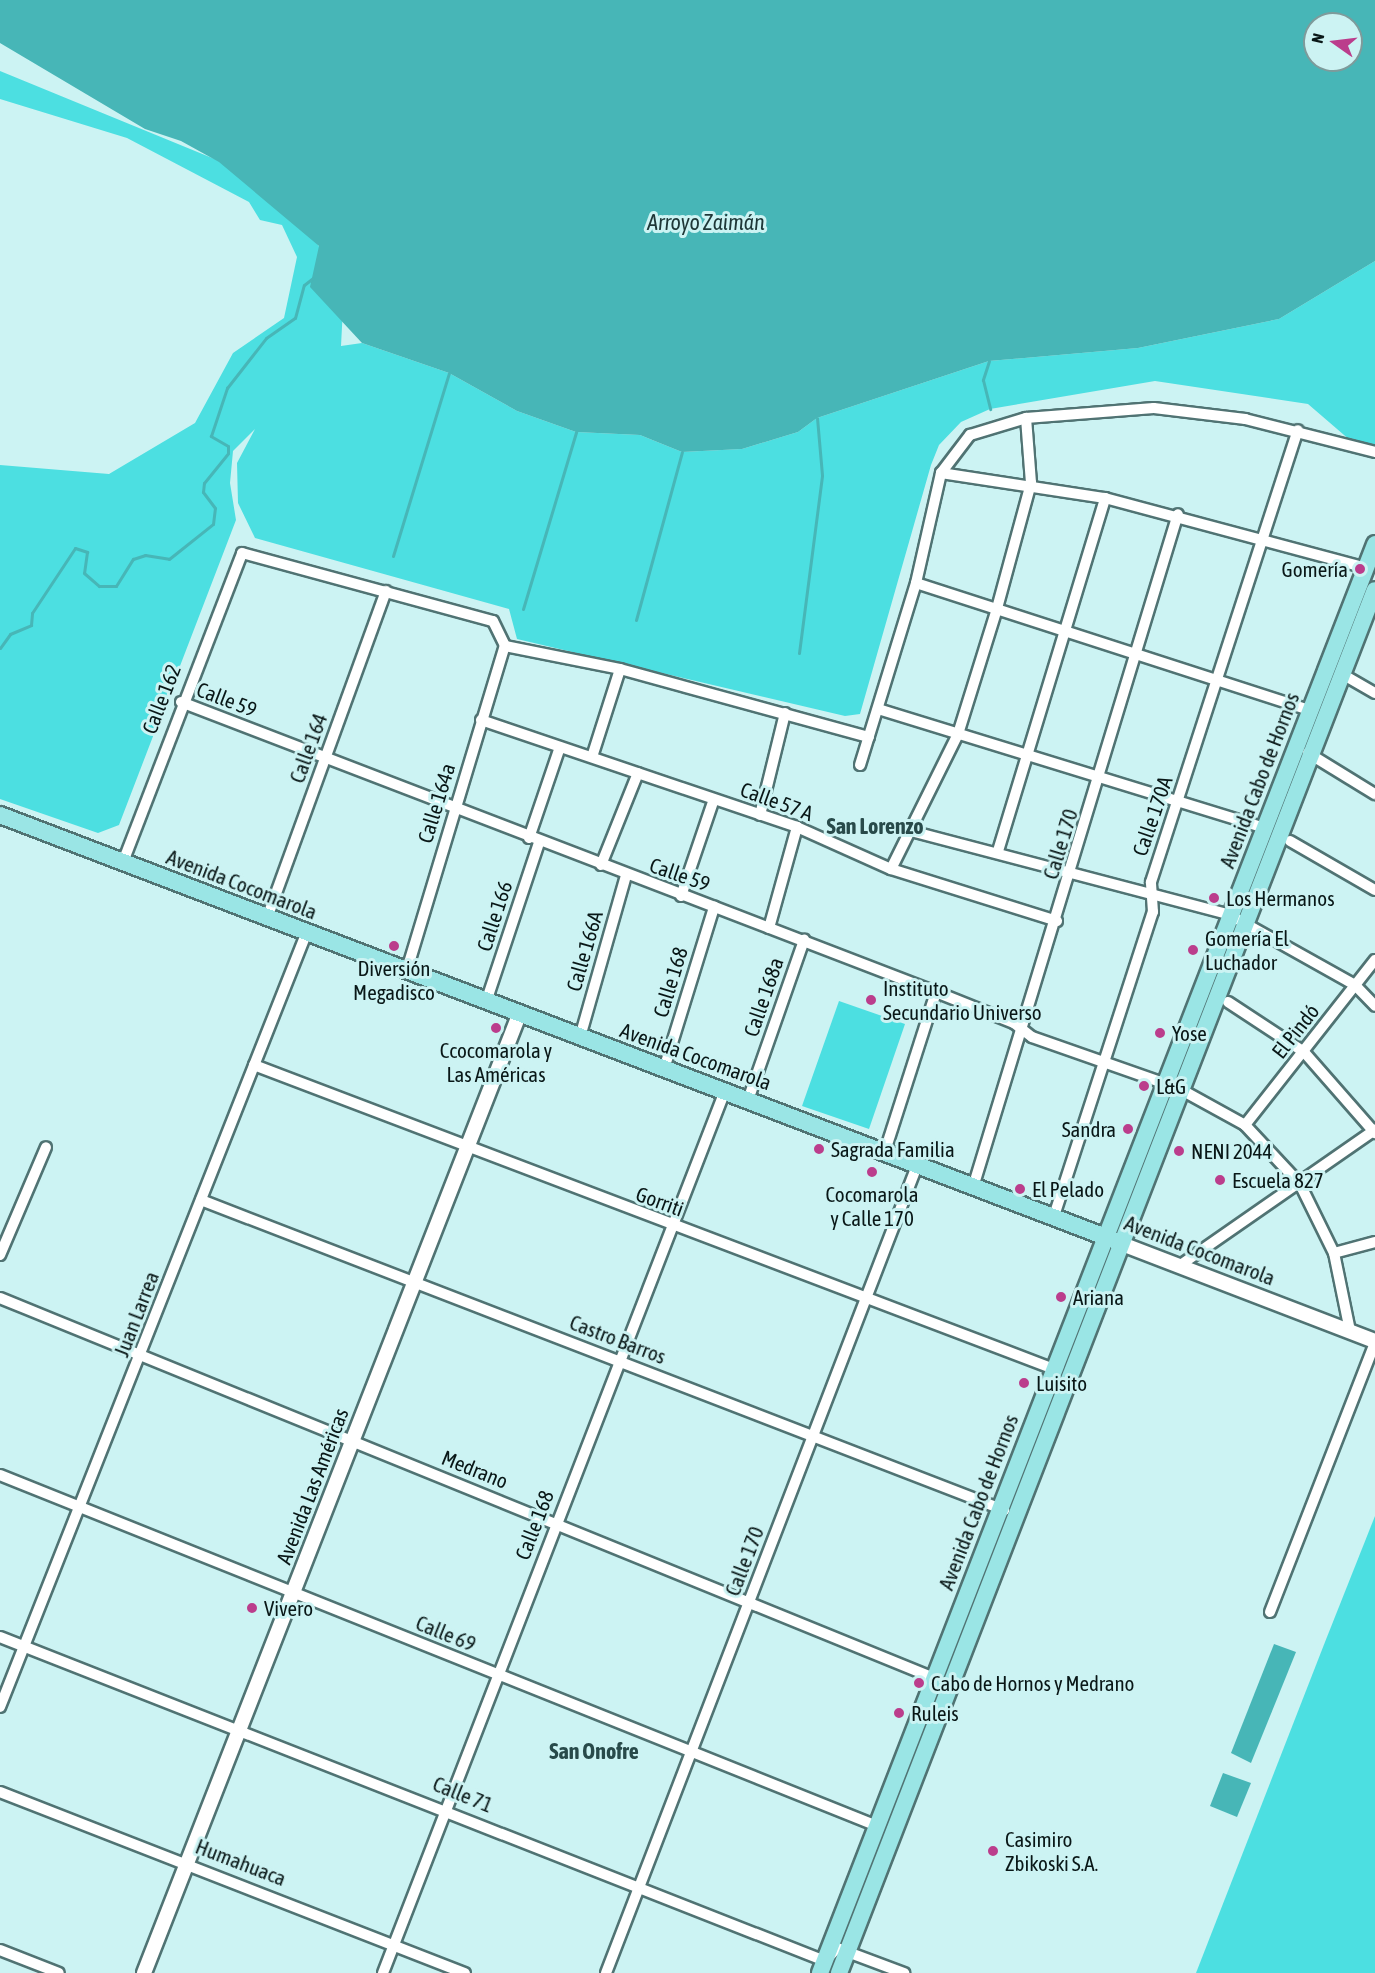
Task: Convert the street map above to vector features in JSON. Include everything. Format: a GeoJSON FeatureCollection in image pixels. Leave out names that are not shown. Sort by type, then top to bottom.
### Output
{"type":"FeatureCollection","features":[{"type":"Feature","properties":{"kind":"main road","name":"Avenida Cabo de Hornos"},"geometry":{"type":"LineString","coordinates":[[839,1973],[1019,1515],[1342,674],[1370,585],[1375,544]]}},
{"type":"Feature","properties":{"kind":"main road","name":"Avenida Cabo de Hornos"},"geometry":{"type":"LineString","coordinates":[[823,1967],[1310,710],[1370,585]]}},
{"type":"Feature","properties":{"kind":"main road","name":"Avenida Cocomarola"},"geometry":{"type":"LineString","coordinates":[[0,815],[519,1015],[974,1184],[1122,1244],[1375,1341]]}},
{"type":"Feature","properties":{"kind":"main road","name":"Avenida Las Américas"},"geometry":{"type":"LineString","coordinates":[[144,1973],[519,1015]]}},
{"type":"Feature","properties":{"kind":"street"},"geometry":{"type":"LineString","coordinates":[[860,765],[916,583],[941,473],[970,435],[1026,418],[1154,408],[1298,430],[1375,452]]}},
{"type":"Feature","properties":{"kind":"street"},"geometry":{"type":"LineString","coordinates":[[891,869],[907,830],[958,734],[996,612],[1031,483],[1026,418]]}},
{"type":"Feature","properties":{"kind":"street","name":"Calle 170A"},"geometry":{"type":"LineString","coordinates":[[1054,1216],[1107,1064],[1153,912],[1150,882],[1218,681],[1298,430]]}},
{"type":"Feature","properties":{"kind":"street"},"geometry":{"type":"LineString","coordinates":[[941,473],[1031,483],[1178,514],[1263,537],[1370,585]]}},
{"type":"Feature","properties":{"kind":"street"},"geometry":{"type":"LineString","coordinates":[[998,851],[1062,633],[1105,498]]}},
{"type":"Feature","properties":{"kind":"street","name":"Calle 170"},"geometry":{"type":"LineString","coordinates":[[974,1184],[1101,778],[1178,514]]}},
{"type":"Feature","properties":{"kind":"street","name":"Calle 162"},"geometry":{"type":"LineString","coordinates":[[123,862],[181,702],[242,553],[386,591]]}},
{"type":"Feature","properties":{"kind":"street"},"geometry":{"type":"LineString","coordinates":[[916,583],[996,612],[1310,710]]}},
{"type":"Feature","properties":{"kind":"street"},"geometry":{"type":"LineString","coordinates":[[386,591],[493,621],[505,646],[620,669],[869,737]]}},
{"type":"Feature","properties":{"kind":"street","name":"Calle 164"},"geometry":{"type":"LineString","coordinates":[[267,918],[386,591]]}},
{"type":"Feature","properties":{"kind":"street","name":"Calle 164a"},"geometry":{"type":"LineString","coordinates":[[406,972],[453,811],[505,646]]}},
{"type":"Feature","properties":{"kind":"street"},"geometry":{"type":"LineString","coordinates":[[592,757],[620,669]]}},
{"type":"Feature","properties":{"kind":"street"},"geometry":{"type":"LineString","coordinates":[[1342,674],[1375,693]]}},
{"type":"Feature","properties":{"kind":"street","name":"Calle 59"},"geometry":{"type":"LineString","coordinates":[[181,702],[453,811],[804,940],[936,992],[1107,1064],[1182,1091],[1245,1125],[1300,1184],[1335,1253],[1350,1331]]}},
{"type":"Feature","properties":{"kind":"street"},"geometry":{"type":"LineString","coordinates":[[878,709],[1264,828]]}},
{"type":"Feature","properties":{"kind":"street"},"geometry":{"type":"LineString","coordinates":[[760,815],[785,713]]}},
{"type":"Feature","properties":{"kind":"street","name":"Calle 57 A"},"geometry":{"type":"LineString","coordinates":[[482,720],[797,827],[891,869],[1057,921]]}},
{"type":"Feature","properties":{"kind":"street"},"geometry":{"type":"LineString","coordinates":[[1297,744],[1309,758],[1375,794]]}},
{"type":"Feature","properties":{"kind":"street","name":"Calle 166"},"geometry":{"type":"LineString","coordinates":[[486,1002],[560,747]]}},
{"type":"Feature","properties":{"kind":"street"},"geometry":{"type":"LineString","coordinates":[[601,866],[638,773]]}},
{"type":"Feature","properties":{"kind":"street"},"geometry":{"type":"LineString","coordinates":[[681,896],[714,799]]}},
{"type":"Feature","properties":{"kind":"street"},"geometry":{"type":"LineString","coordinates":[[768,928],[797,827]]}},
{"type":"Feature","properties":{"kind":"street"},"geometry":{"type":"LineString","coordinates":[[907,830],[998,851],[1230,915],[1355,985],[1375,1006]]}},
{"type":"Feature","properties":{"kind":"street"},"geometry":{"type":"LineString","coordinates":[[1290,841],[1375,890]]}},
{"type":"Feature","properties":{"kind":"street","name":"Calle 166A"},"geometry":{"type":"LineString","coordinates":[[580,1037],[626,876]]}},
{"type":"Feature","properties":{"kind":"street","name":"Calle 168"},"geometry":{"type":"LineString","coordinates":[[664,1069],[714,907]]}},
{"type":"Feature","properties":{"kind":"street","name":"Juan Larrea"},"geometry":{"type":"LineString","coordinates":[[0,1707],[306,934]]}},
{"type":"Feature","properties":{"kind":"street","name":"Calle 168a"},"geometry":{"type":"LineString","coordinates":[[748,1100],[804,940]]}},
{"type":"Feature","properties":{"kind":"street","name":"El Pindó"},"geometry":{"type":"LineString","coordinates":[[1245,1125],[1375,960]]}},
{"type":"Feature","properties":{"kind":"street"},"geometry":{"type":"LineString","coordinates":[[885,1151],[936,992]]}},
{"type":"Feature","properties":{"kind":"street"},"geometry":{"type":"LineString","coordinates":[[1179,1266],[1375,1131],[1304,1052],[1228,1002]]}},
{"type":"Feature","properties":{"kind":"street","name":"Gorriti"},"geometry":{"type":"LineString","coordinates":[[254,1065],[466,1150],[1054,1369]]}},
{"type":"Feature","properties":{"kind":"street","name":"Calle 168"},"geometry":{"type":"LineString","coordinates":[[383,1973],[499,1675],[555,1523],[621,1361],[725,1091]]}},
{"type":"Feature","properties":{"kind":"street"},"geometry":{"type":"LineString","coordinates":[[0,1255],[46,1147]]}},
{"type":"Feature","properties":{"kind":"street","name":"Calle 170"},"geometry":{"type":"LineString","coordinates":[[606,1973],[918,1163]]}},
{"type":"Feature","properties":{"kind":"street","name":"Castro Barros"},"geometry":{"type":"LineString","coordinates":[[201,1200],[1019,1515]]}},
{"type":"Feature","properties":{"kind":"street"},"geometry":{"type":"LineString","coordinates":[[1335,1253],[1375,1242]]}},
{"type":"Feature","properties":{"kind":"street","name":"Medrano"},"geometry":{"type":"LineString","coordinates":[[0,1298],[142,1353],[934,1678]]}},
{"type":"Feature","properties":{"kind":"street"},"geometry":{"type":"LineString","coordinates":[[1269,1612],[1375,1341]]}},
{"type":"Feature","properties":{"kind":"street","name":"Calle 69"},"geometry":{"type":"LineString","coordinates":[[0,1475],[877,1826]]}},
{"type":"Feature","properties":{"kind":"street","name":"Calle 71"},"geometry":{"type":"LineString","coordinates":[[0,1637],[240,1727],[640,1885],[823,1967]]}},
{"type":"Feature","properties":{"kind":"street","name":"Humahuaca"},"geometry":{"type":"LineString","coordinates":[[0,1792],[187,1862],[395,1943],[465,1973]]}},
{"type":"Feature","properties":{"kind":"street"},"geometry":{"type":"LineString","coordinates":[[823,1967],[837,1948],[904,1973]]}},
{"type":"Feature","properties":{"kind":"street"},"geometry":{"type":"LineString","coordinates":[[0,1950],[59,1973]]}},
{"type":"Feature","properties":{"kind":"shaded area"},"geometry":{"type":"Polygon","coordinates":[[[0,71],[283,187],[344,288],[341,346],[362,343],[449,373],[517,411],[576,432],[640,435],[682,452],[742,449],[798,432],[817,418],[989,361],[1138,348],[1279,319],[1375,261],[1375,447],[1351,441],[1308,404],[1155,381],[990,409],[961,422],[939,445],[931,465],[860,714],[845,716],[517,639],[509,609],[255,538],[238,503],[237,463],[255,429],[233,451],[230,483],[236,520],[119,825],[98,833],[0,799],[0,465],[109,474],[195,423],[233,353],[284,318],[297,257],[282,225],[260,220],[249,202],[127,138],[0,99],[0,71]]]}},
{"type":"Feature","properties":{"kind":"shaded area"},"geometry":{"type":"Polygon","coordinates":[[[839,1001],[905,1024],[869,1129],[802,1106],[839,1001]]]}},
{"type":"Feature","properties":{"kind":"shaded area"},"geometry":{"type":"Polygon","coordinates":[[[1375,1516],[1375,1973],[1196,1973],[1325,1642],[1375,1516]]]}},
{"type":"Feature","properties":{"kind":"water","name":"Arroyo Zaimán"},"geometry":{"type":"Polygon","coordinates":[[[0,0],[1375,0],[1375,261],[1279,319],[1138,348],[989,361],[817,418],[798,432],[742,449],[682,452],[640,435],[576,432],[517,411],[449,373],[362,343],[310,287],[319,246],[219,162],[181,141],[145,129],[0,43],[0,0]]]}},
{"type":"Feature","properties":{"kind":"water"},"geometry":{"type":"Polygon","coordinates":[[[1274,1644],[1296,1652],[1251,1763],[1231,1753],[1274,1644]]]}},
{"type":"Feature","properties":{"kind":"water"},"geometry":{"type":"Polygon","coordinates":[[[1223,1773],[1251,1783],[1237,1817],[1210,1806],[1223,1773]]]}},
{"type":"Feature","properties":{"kind":"waterway"},"geometry":{"type":"LineString","coordinates":[[0,648],[10,634],[31,625],[32,613],[75,548],[87,552],[84,573],[99,586],[116,586],[133,559],[145,555],[169,559],[213,524],[215,508],[203,492],[204,483],[228,453],[228,446],[211,436],[227,388],[266,338],[295,318],[304,285],[313,278]]}},
{"type":"Feature","properties":{"kind":"waterway"},"geometry":{"type":"LineString","coordinates":[[989,361],[983,380],[990,409]]}},
{"type":"Feature","properties":{"kind":"waterway"},"geometry":{"type":"LineString","coordinates":[[393,556],[449,373]]}},
{"type":"Feature","properties":{"kind":"waterway"},"geometry":{"type":"LineString","coordinates":[[799,653],[822,475],[817,418]]}},
{"type":"Feature","properties":{"kind":"waterway"},"geometry":{"type":"LineString","coordinates":[[523,609],[576,432]]}},
{"type":"Feature","properties":{"kind":"waterway"},"geometry":{"type":"LineString","coordinates":[[636,620],[682,452]]}},
{"type":"Feature","properties":{"kind":"place","name":"Gomería"},"geometry":{"type":"Point","coordinates":[1360,569]}},
{"type":"Feature","properties":{"kind":"place","name":"Los Hermanos"},"geometry":{"type":"Point","coordinates":[1214,898]}},
{"type":"Feature","properties":{"kind":"place","name":"Diversión Megadisco"},"geometry":{"type":"Point","coordinates":[394,946]}},
{"type":"Feature","properties":{"kind":"place","name":"Gomería El Luchador"},"geometry":{"type":"Point","coordinates":[1193,950]}},
{"type":"Feature","properties":{"kind":"place","name":"Instituto Secundario Universo"},"geometry":{"type":"Point","coordinates":[871,1000]}},
{"type":"Feature","properties":{"kind":"place","name":"Ccocomarola y Las Américas"},"geometry":{"type":"Point","coordinates":[496,1028]}},
{"type":"Feature","properties":{"kind":"place","name":"Yose"},"geometry":{"type":"Point","coordinates":[1160,1033]}},
{"type":"Feature","properties":{"kind":"place","name":"L&G"},"geometry":{"type":"Point","coordinates":[1144,1086]}},
{"type":"Feature","properties":{"kind":"place","name":"Sandra"},"geometry":{"type":"Point","coordinates":[1128,1129]}},
{"type":"Feature","properties":{"kind":"place","name":"Sagrada Familia"},"geometry":{"type":"Point","coordinates":[819,1149]}},
{"type":"Feature","properties":{"kind":"place","name":"NENI 2044"},"geometry":{"type":"Point","coordinates":[1179,1151]}},
{"type":"Feature","properties":{"kind":"place","name":"Cocomarola y Calle 170"},"geometry":{"type":"Point","coordinates":[872,1172]}},
{"type":"Feature","properties":{"kind":"place","name":"Escuela 827"},"geometry":{"type":"Point","coordinates":[1220,1180]}},
{"type":"Feature","properties":{"kind":"place","name":"El Pelado"},"geometry":{"type":"Point","coordinates":[1020,1189]}},
{"type":"Feature","properties":{"kind":"place","name":"Ariana"},"geometry":{"type":"Point","coordinates":[1061,1297]}},
{"type":"Feature","properties":{"kind":"place","name":"Luisito"},"geometry":{"type":"Point","coordinates":[1024,1383]}},
{"type":"Feature","properties":{"kind":"place","name":"Vivero"},"geometry":{"type":"Point","coordinates":[252,1608]}},
{"type":"Feature","properties":{"kind":"place","name":"Cabo de Hornos y Medrano"},"geometry":{"type":"Point","coordinates":[919,1683]}},
{"type":"Feature","properties":{"kind":"place","name":"Ruleis"},"geometry":{"type":"Point","coordinates":[899,1713]}},
{"type":"Feature","properties":{"kind":"place","name":"Casimiro Zbikoski S.A."},"geometry":{"type":"Point","coordinates":[993,1851]}},
{"type":"Feature","properties":{"kind":"district","name":"San Lorenzo"},"geometry":{"type":"Point","coordinates":[875,827]}},
{"type":"Feature","properties":{"kind":"district","name":"San Onofre"},"geometry":{"type":"Point","coordinates":[594,1752]}}]}
